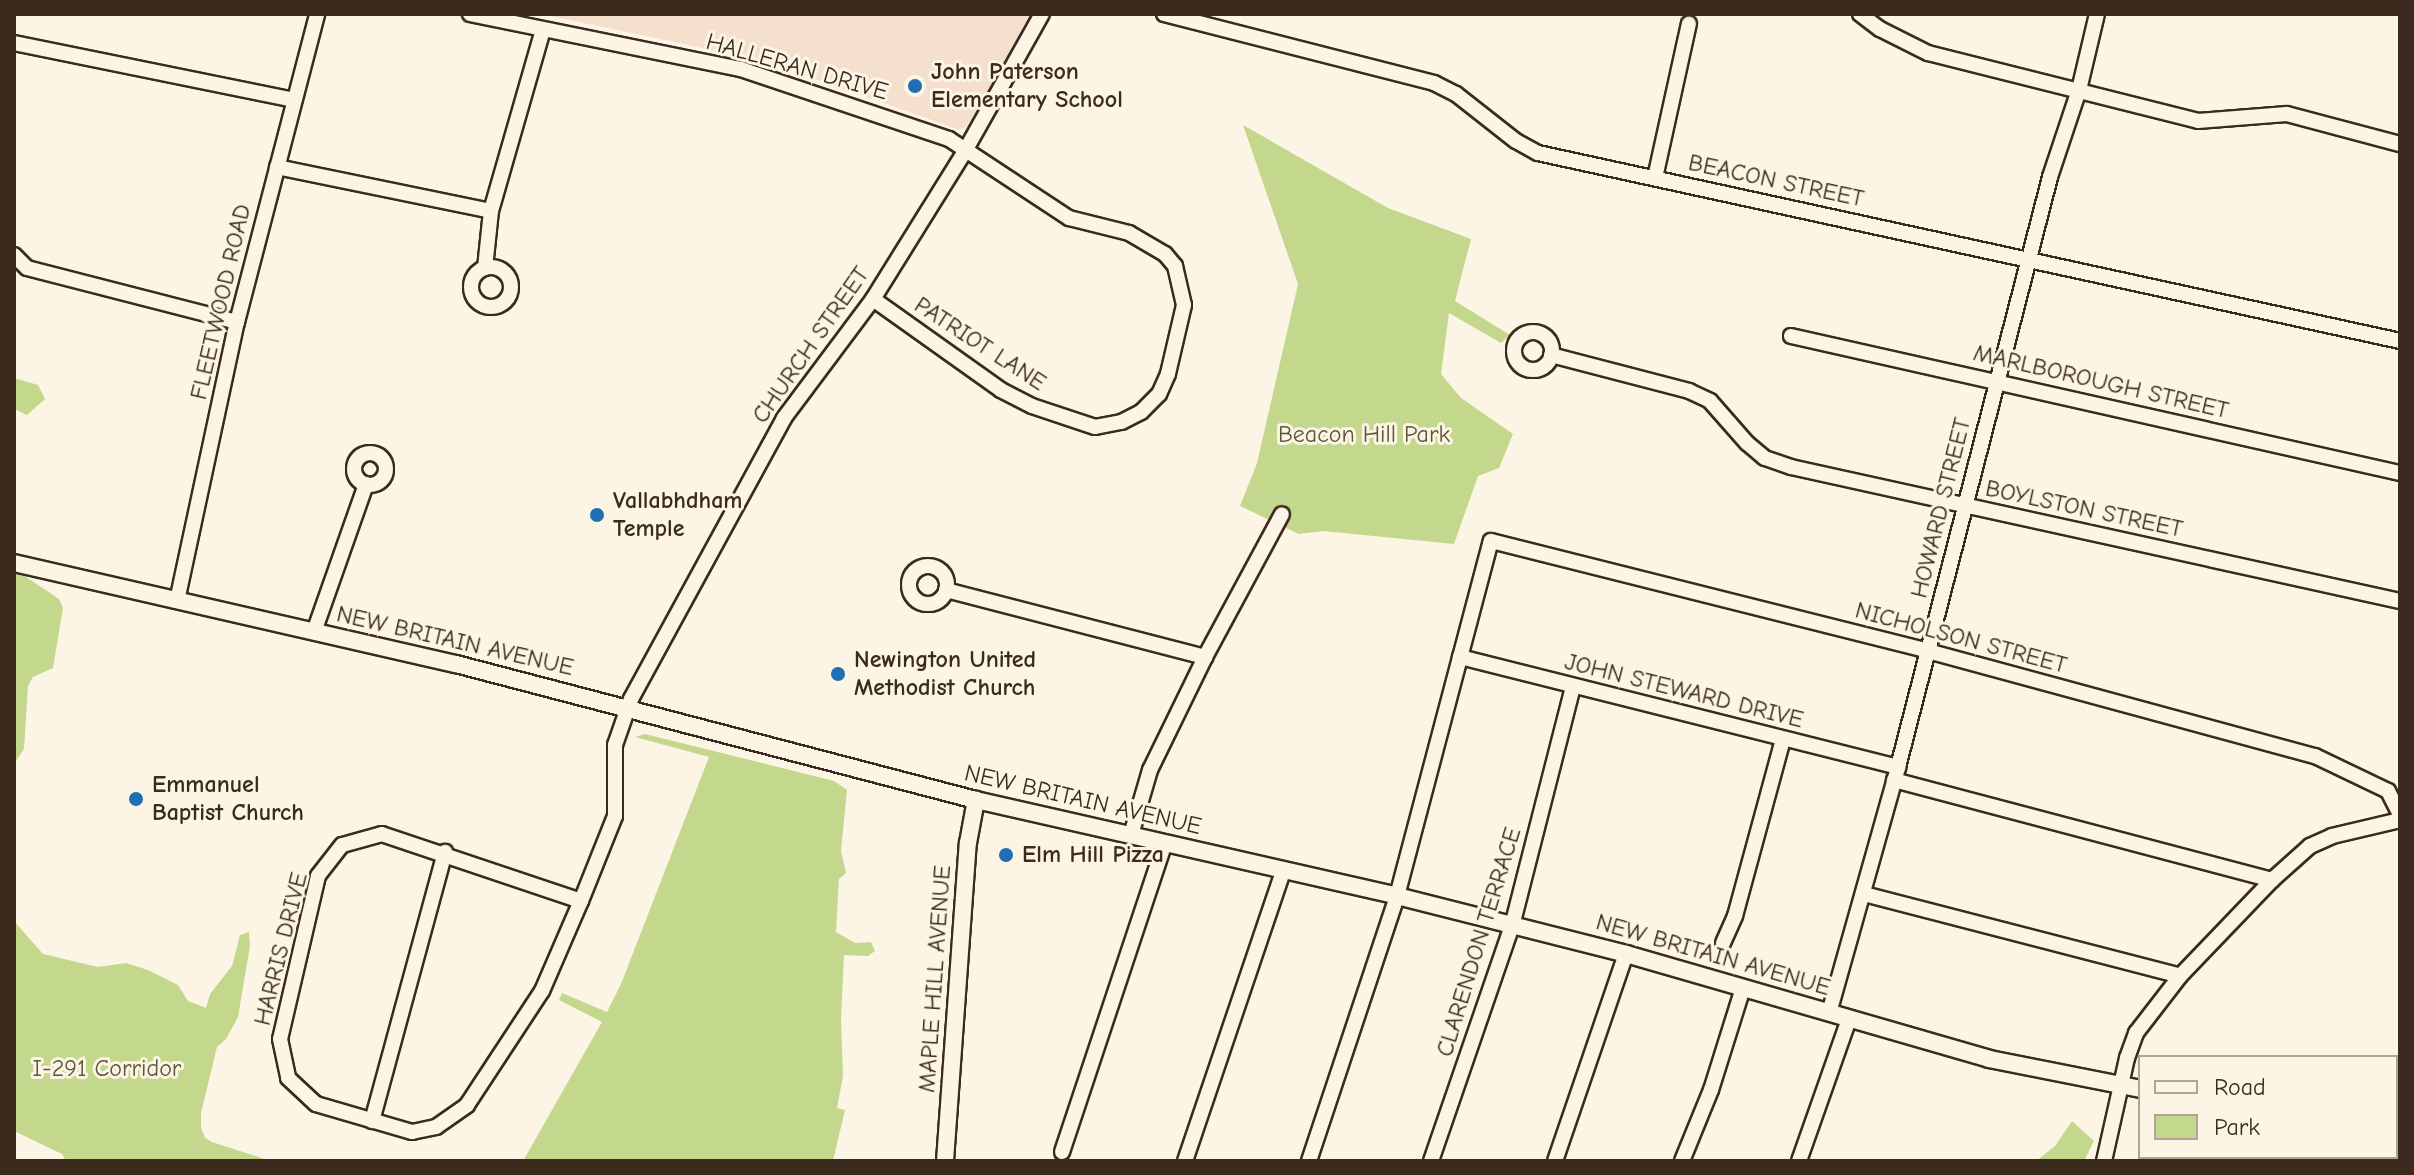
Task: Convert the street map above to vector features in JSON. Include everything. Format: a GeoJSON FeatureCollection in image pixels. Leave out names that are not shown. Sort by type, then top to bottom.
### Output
{"type":"FeatureCollection","features":[{"type":"Feature","properties":{"kind":"main road","name":"NEW BRITAIN AVENUE"},"geometry":{"type":"LineString","coordinates":[[14,563],[627,708],[976,800],[1397,896],[1626,954],[1989,1059],[2132,1087]]}},
{"type":"Feature","properties":{"kind":"main road","name":"MAPLE HILL AVENUE"},"geometry":{"type":"LineString","coordinates":[[945,1161],[968,843],[976,800]]}},
{"type":"Feature","properties":{"kind":"street","name":"FLEETWOOD ROAD"},"geometry":{"type":"LineString","coordinates":[[177,601],[237,322],[317,14]]}},
{"type":"Feature","properties":{"kind":"street","name":"HALLERAN DRIVE"},"geometry":{"type":"LineString","coordinates":[[470,14],[741,69],[893,118],[949,139],[965,151]]}},
{"type":"Feature","properties":{"kind":"street","name":"CHURCH STREET"},"geometry":{"type":"LineString","coordinates":[[627,708],[784,418],[873,299],[965,151],[1042,14]]}},
{"type":"Feature","properties":{"kind":"street","name":"BEACON STREET"},"geometry":{"type":"LineString","coordinates":[[1164,14],[1434,83],[1456,94],[1516,141],[1538,153],[2400,341]]}},
{"type":"Feature","properties":{"kind":"street"},"geometry":{"type":"LineString","coordinates":[[1860,14],[1880,29],[1928,53],[2198,121],[2287,114],[2400,144]]}},
{"type":"Feature","properties":{"kind":"street","name":"HOWARD STREET"},"geometry":{"type":"LineString","coordinates":[[1829,1013],[1864,894],[1996,380],[2079,90],[2097,14]]}},
{"type":"Feature","properties":{"kind":"street"},"geometry":{"type":"LineString","coordinates":[[1655,178],[1689,24]]}},
{"type":"Feature","properties":{"kind":"street"},"geometry":{"type":"LineString","coordinates":[[485,268],[491,211],[543,30]]}},
{"type":"Feature","properties":{"kind":"street"},"geometry":{"type":"LineString","coordinates":[[14,43],[294,100]]}},
{"type":"Feature","properties":{"kind":"street","name":"PATRIOT LANE"},"geometry":{"type":"LineString","coordinates":[[873,299],[1001,390],[1066,420],[1095,427],[1121,422],[1141,412],[1159,394],[1168,374],[1184,305],[1175,266],[1165,254],[1129,233],[1069,218],[965,151]]}},
{"type":"Feature","properties":{"kind":"street"},"geometry":{"type":"LineString","coordinates":[[277,167],[491,211]]}},
{"type":"Feature","properties":{"kind":"street"},"geometry":{"type":"LineString","coordinates":[[14,255],[27,268],[237,322]]}},
{"type":"Feature","properties":{"kind":"street","name":"MARLBOROUGH STREET"},"geometry":{"type":"LineString","coordinates":[[1791,336],[2400,473]]}},
{"type":"Feature","properties":{"kind":"street","name":"BOYLSTON STREET"},"geometry":{"type":"LineString","coordinates":[[1551,355],[1689,391],[1710,401],[1747,443],[1765,458],[1791,467],[2400,601]]}},
{"type":"Feature","properties":{"kind":"street"},"geometry":{"type":"LineString","coordinates":[[314,632],[366,484]]}},
{"type":"Feature","properties":{"kind":"street"},"geometry":{"type":"LineString","coordinates":[[1131,835],[1150,770],[1205,657],[1282,514]]}},
{"type":"Feature","properties":{"kind":"street","name":"NICHOLSON STREET"},"geometry":{"type":"LineString","coordinates":[[1460,657],[1491,541],[1928,651],[2315,756],[2388,791],[2400,817]]}},
{"type":"Feature","properties":{"kind":"street"},"geometry":{"type":"LineString","coordinates":[[946,590],[1205,657]]}},
{"type":"Feature","properties":{"kind":"street"},"geometry":{"type":"LineString","coordinates":[[1309,1161],[1397,896],[1460,657]]}},
{"type":"Feature","properties":{"kind":"street","name":"JOHN STEWARD DRIVE"},"geometry":{"type":"LineString","coordinates":[[1460,657],[1783,739],[2272,880]]}},
{"type":"Feature","properties":{"kind":"street","name":"CLARENDON TERRACE"},"geometry":{"type":"LineString","coordinates":[[1431,1161],[1512,926],[1573,687]]}},
{"type":"Feature","properties":{"kind":"street","name":"HARRIS DRIVE"},"geometry":{"type":"LineString","coordinates":[[581,901],[445,852],[382,834],[342,845],[318,876],[280,1039],[288,1078],[316,1104],[412,1132],[436,1127],[467,1105],[542,991],[581,901],[615,816],[615,745],[627,708]]}},
{"type":"Feature","properties":{"kind":"street"},"geometry":{"type":"LineString","coordinates":[[1723,943],[1735,916],[1783,739]]}},
{"type":"Feature","properties":{"kind":"street"},"geometry":{"type":"LineString","coordinates":[[2104,1161],[2132,1087],[2127,1058],[2136,1033],[2180,976],[2272,880],[2310,846],[2332,836],[2400,817]]}},
{"type":"Feature","properties":{"kind":"street"},"geometry":{"type":"LineString","coordinates":[[1062,1152],[1165,843]]}},
{"type":"Feature","properties":{"kind":"street"},"geometry":{"type":"LineString","coordinates":[[372,1121],[445,852]]}},
{"type":"Feature","properties":{"kind":"street"},"geometry":{"type":"LineString","coordinates":[[1185,1161],[1283,871]]}},
{"type":"Feature","properties":{"kind":"street"},"geometry":{"type":"LineString","coordinates":[[1864,894],[2180,976]]}},
{"type":"Feature","properties":{"kind":"street"},"geometry":{"type":"LineString","coordinates":[[1555,1161],[1626,954]]}},
{"type":"Feature","properties":{"kind":"street"},"geometry":{"type":"LineString","coordinates":[[1682,1161],[1711,1090],[1743,988]]}},
{"type":"Feature","properties":{"kind":"street"},"geometry":{"type":"LineString","coordinates":[[1799,1161],[1849,1019]]}},
{"type":"Feature","properties":{"kind":"shaded area","name":"John Paterson Elementary School"},"geometry":{"type":"Polygon","coordinates":[[[541,14],[1033,14],[967,126],[960,130],[764,61],[541,14]]]}},
{"type":"Feature","properties":{"kind":"green space","name":"Beacon Hill Park"},"geometry":{"type":"Polygon","coordinates":[[[1243,125],[1388,208],[1471,239],[1455,301],[1510,335],[1501,343],[1449,313],[1441,374],[1461,398],[1513,434],[1499,468],[1478,476],[1454,544],[1323,531],[1299,534],[1240,506],[1257,463],[1298,284],[1243,125]]]}},
{"type":"Feature","properties":{"kind":"green space"},"geometry":{"type":"Polygon","coordinates":[[[14,378],[38,385],[45,399],[27,415],[14,409],[14,378]]]}},
{"type":"Feature","properties":{"kind":"green space"},"geometry":{"type":"Polygon","coordinates":[[[14,569],[59,599],[63,608],[53,668],[33,677],[28,686],[24,749],[14,764],[14,569]]]}},
{"type":"Feature","properties":{"kind":"green space"},"geometry":{"type":"Polygon","coordinates":[[[645,734],[834,781],[847,790],[841,851],[846,873],[839,879],[836,932],[855,943],[871,942],[875,951],[868,956],[844,955],[841,1019],[843,1076],[837,1108],[845,1110],[833,1161],[523,1161],[602,1022],[559,1000],[562,993],[607,1012],[621,984],[709,757],[635,737],[645,734]]]}},
{"type":"Feature","properties":{"kind":"green space","name":"I-291 Corridor"},"geometry":{"type":"Polygon","coordinates":[[[14,921],[43,954],[98,967],[126,963],[148,970],[178,985],[188,1001],[206,1008],[210,994],[232,966],[240,935],[249,932],[250,946],[238,1017],[226,1039],[217,1047],[201,1113],[201,1127],[205,1138],[212,1142],[271,1161],[66,1161],[62,1154],[14,1131],[14,921]]]}},
{"type":"Feature","properties":{"kind":"green space"},"geometry":{"type":"Polygon","coordinates":[[[2072,1121],[2094,1141],[2084,1161],[2036,1161],[2055,1146],[2072,1121]]]}},
{"type":"Feature","properties":{"kind":"place","name":"John Paterson Elementary School"},"geometry":{"type":"Point","coordinates":[915,86]}},
{"type":"Feature","properties":{"kind":"place","name":"Vallabhdham Temple"},"geometry":{"type":"Point","coordinates":[597,515]}},
{"type":"Feature","properties":{"kind":"place","name":"Newington United Methodist Church"},"geometry":{"type":"Point","coordinates":[838,674]}},
{"type":"Feature","properties":{"kind":"place","name":"Emmanuel Baptist Church"},"geometry":{"type":"Point","coordinates":[136,799]}},
{"type":"Feature","properties":{"kind":"place","name":"Elm Hill Pizza"},"geometry":{"type":"Point","coordinates":[1006,855]}}]}
